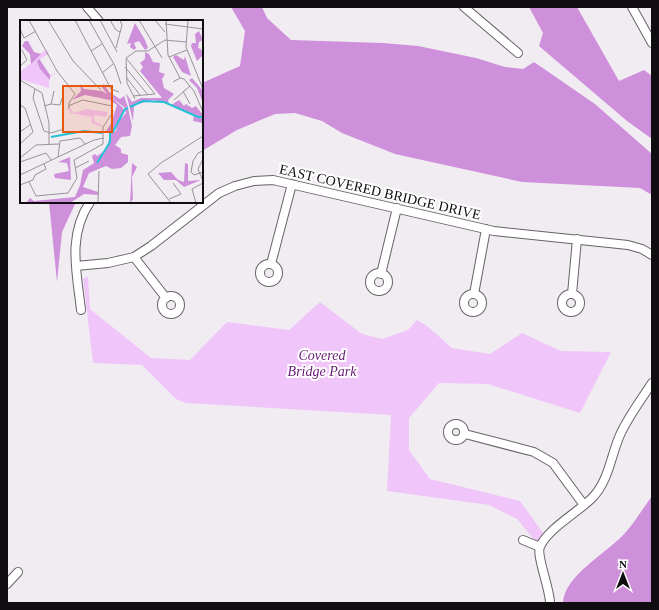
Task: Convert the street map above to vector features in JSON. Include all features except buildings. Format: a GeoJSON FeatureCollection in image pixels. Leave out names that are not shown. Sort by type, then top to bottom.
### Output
{"type":"FeatureCollection","features":[{"type":"Feature","properties":{"kind":"street"},"geometry":{"type":"LineString","coordinates":[[87,7],[98,20]]}},
{"type":"Feature","properties":{"kind":"street"},"geometry":{"type":"LineString","coordinates":[[464,7],[518,53]]}},
{"type":"Feature","properties":{"kind":"street"},"geometry":{"type":"LineString","coordinates":[[632,7],[652,43]]}},
{"type":"Feature","properties":{"kind":"street","name":"EAST COVERED BRIDGE DRIVE"},"geometry":{"type":"LineString","coordinates":[[76,266],[108,263],[134,256],[152,246],[220,193],[235,186],[254,181],[273,180],[486,229],[628,245],[642,249],[652,255]]}},
{"type":"Feature","properties":{"kind":"street"},"geometry":{"type":"LineString","coordinates":[[271,264],[292,184]]}},
{"type":"Feature","properties":{"kind":"street"},"geometry":{"type":"LineString","coordinates":[[81,310],[75,244],[79,222],[89,203]]}},
{"type":"Feature","properties":{"kind":"street"},"geometry":{"type":"LineString","coordinates":[[381,274],[397,208]]}},
{"type":"Feature","properties":{"kind":"street"},"geometry":{"type":"LineString","coordinates":[[474,294],[486,229]]}},
{"type":"Feature","properties":{"kind":"street"},"geometry":{"type":"LineString","coordinates":[[572,294],[577,239]]}},
{"type":"Feature","properties":{"kind":"street"},"geometry":{"type":"LineString","coordinates":[[134,256],[166,298]]}},
{"type":"Feature","properties":{"kind":"street"},"geometry":{"type":"LineString","coordinates":[[550,603],[547,582],[539,554],[540,547],[551,532],[584,505],[601,487],[623,427],[652,383]]}},
{"type":"Feature","properties":{"kind":"street"},"geometry":{"type":"LineString","coordinates":[[465,434],[534,452],[544,457],[553,463],[584,505]]}},
{"type":"Feature","properties":{"kind":"street"},"geometry":{"type":"LineString","coordinates":[[523,540],[540,547]]}},
{"type":"Feature","properties":{"kind":"street"},"geometry":{"type":"LineString","coordinates":[[7,584],[18,572]]}},
{"type":"Feature","properties":{"kind":"green space","name":"Covered Bridge Park"},"geometry":{"type":"Polygon","coordinates":[[[88,277],[90,309],[151,358],[190,360],[227,322],[289,330],[320,302],[362,334],[382,339],[408,330],[417,320],[427,326],[452,348],[490,354],[522,333],[561,351],[611,352],[580,413],[488,384],[439,383],[409,418],[409,450],[430,479],[520,501],[546,537],[540,547],[517,519],[489,505],[387,491],[391,415],[186,403],[176,399],[142,365],[93,363],[83,278],[88,277]]]}},
{"type":"Feature","properties":{"kind":"shaded area"},"geometry":{"type":"Polygon","coordinates":[[[231,7],[262,7],[267,18],[291,40],[383,43],[418,46],[476,58],[505,67],[523,69],[534,62],[595,104],[652,154],[652,195],[640,188],[522,182],[395,154],[342,133],[322,121],[295,113],[275,114],[237,130],[203,150],[203,83],[240,66],[245,31],[231,7]]]}},
{"type":"Feature","properties":{"kind":"shaded area"},"geometry":{"type":"Polygon","coordinates":[[[529,7],[577,7],[619,81],[644,70],[652,76],[652,139],[627,121],[539,46],[543,33],[529,7]]]}},
{"type":"Feature","properties":{"kind":"shaded area"},"geometry":{"type":"Polygon","coordinates":[[[49,203],[76,203],[62,232],[57,282],[49,203]]]}},
{"type":"Feature","properties":{"kind":"shaded area"},"geometry":{"type":"Polygon","coordinates":[[[652,496],[652,603],[563,603],[565,593],[571,583],[588,565],[625,533],[636,520],[652,496]]]}}]}
